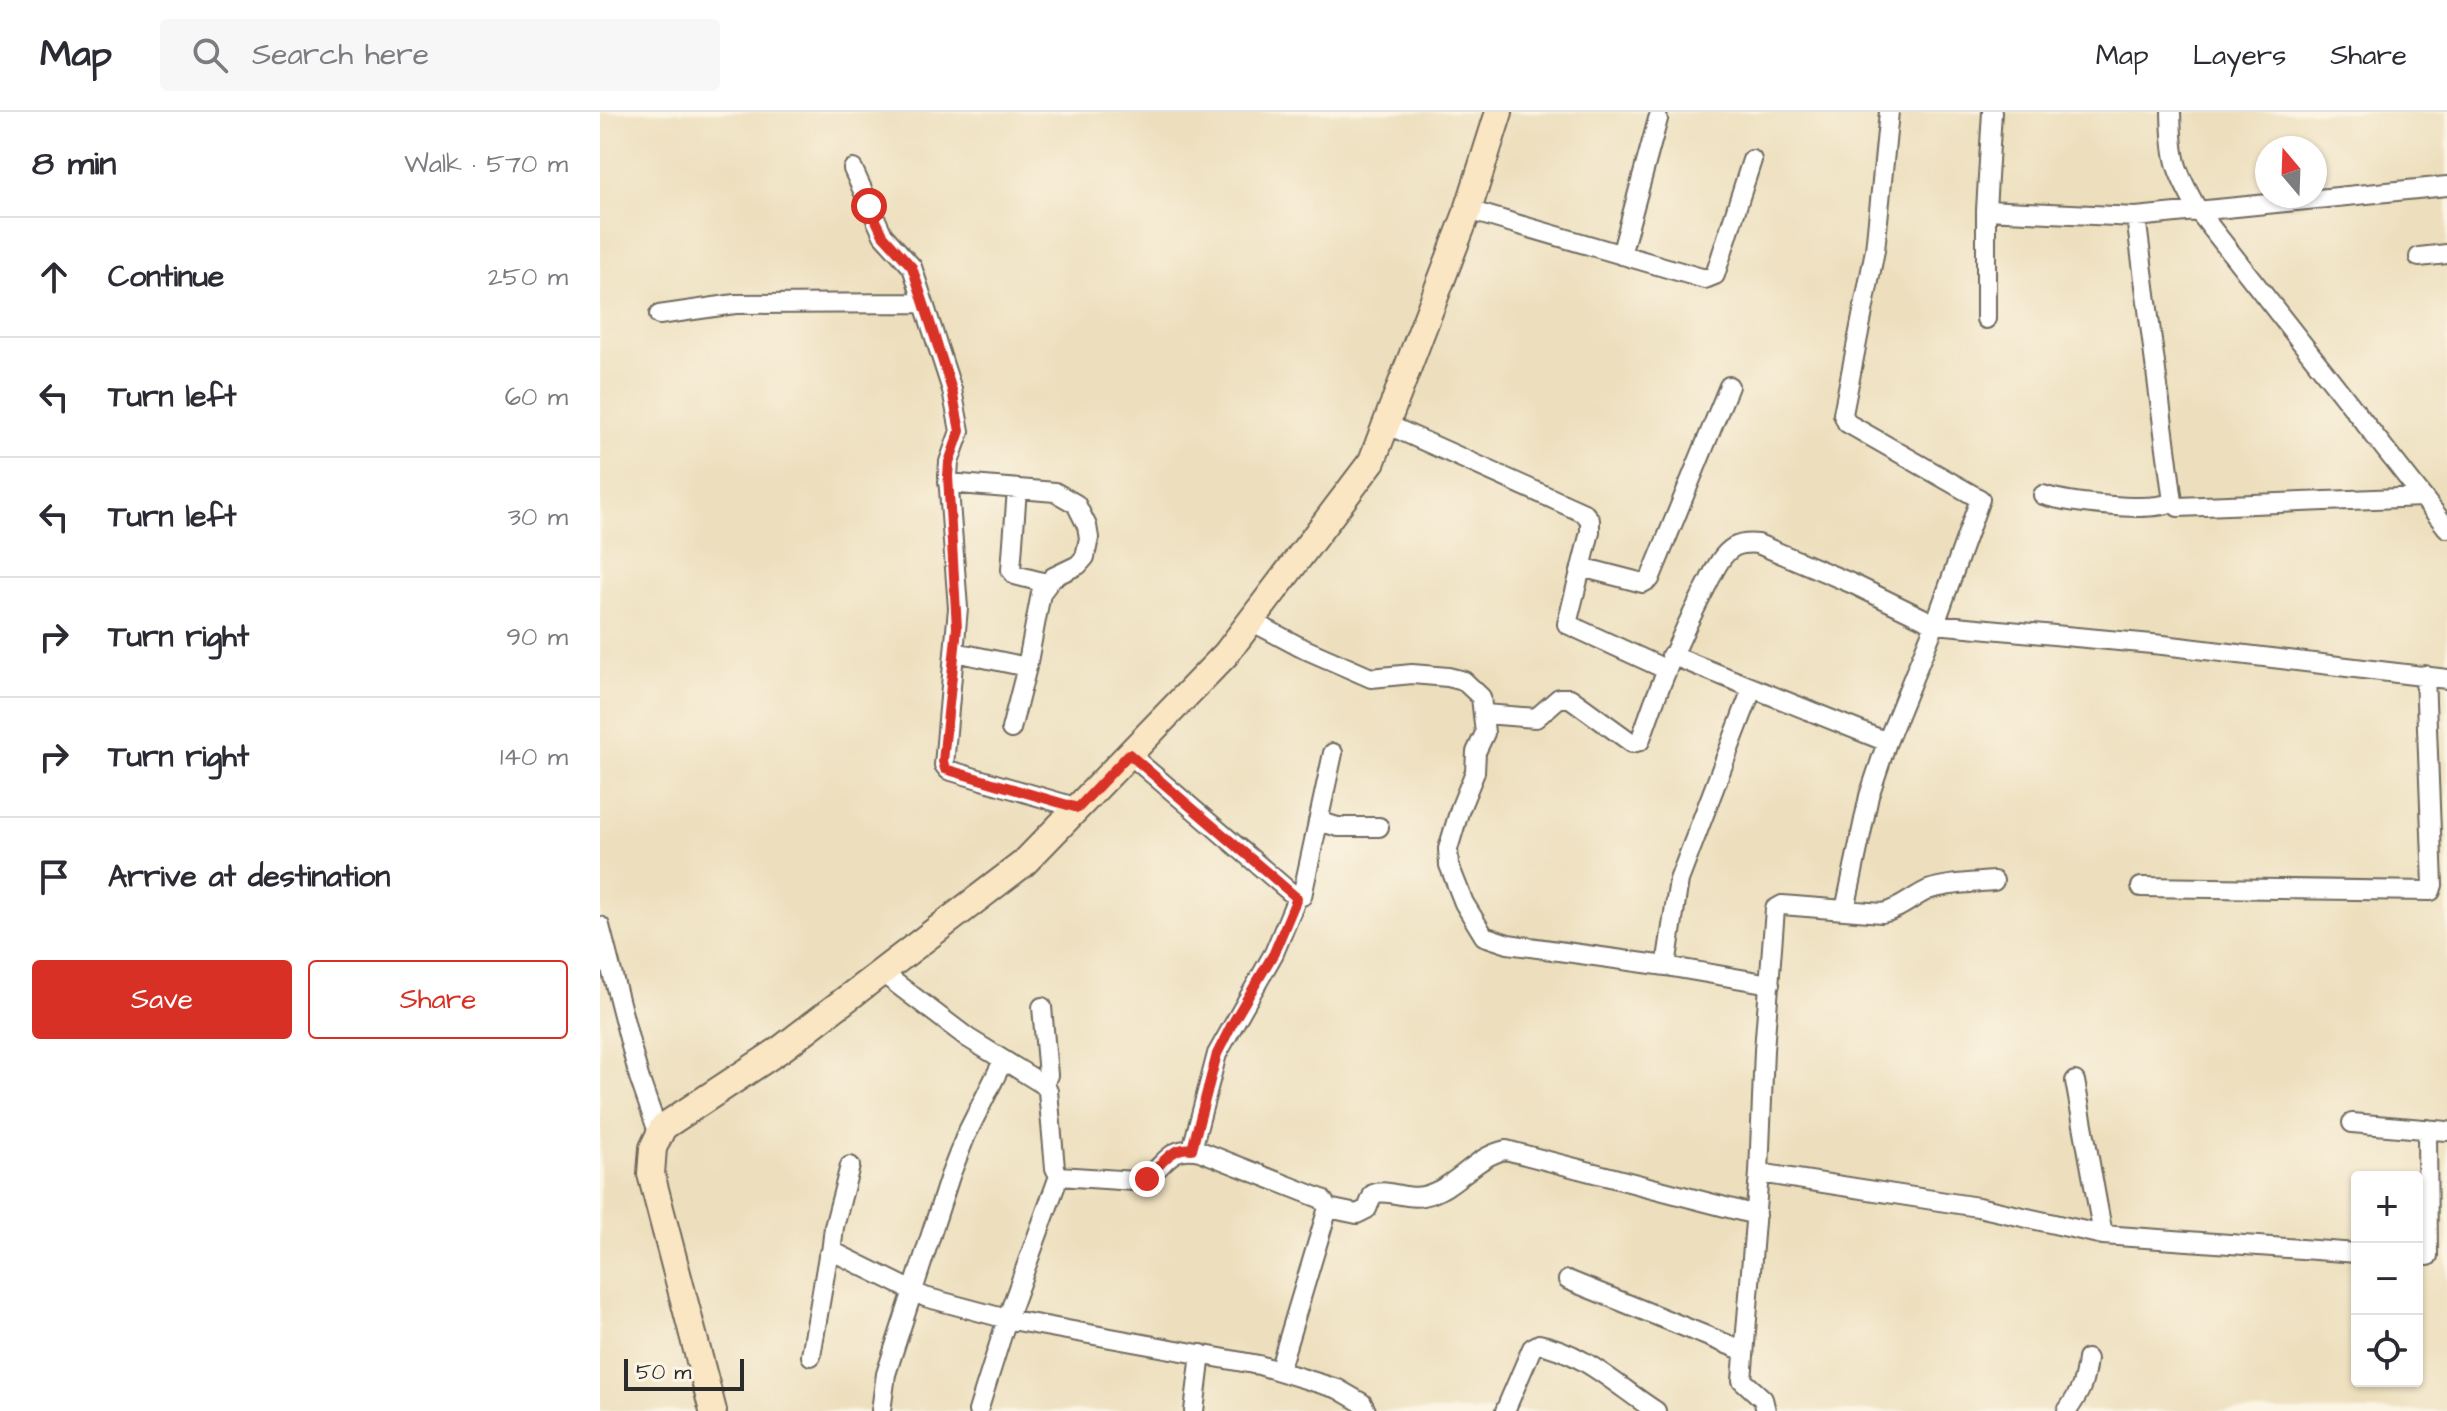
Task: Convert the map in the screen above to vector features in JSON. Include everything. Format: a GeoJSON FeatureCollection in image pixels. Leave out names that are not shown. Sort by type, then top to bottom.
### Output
{"type":"FeatureCollection","features":[{"type":"Feature","properties":{"kind":"street"},"geometry":{"type":"LineString","coordinates":[[713,1411],[651,1174],[653,1148],[663,1127],[781,1049],[1024,863],[1226,654],[1372,461],[1468,210],[1499,112]]}},
{"type":"Feature","properties":{"kind":"street"},"geometry":{"type":"LineString","coordinates":[[1845,910],[1869,796],[1980,499],[1847,423],[1843,414],[1875,250],[1889,112]]}},
{"type":"Feature","properties":{"kind":"street"},"geometry":{"type":"LineString","coordinates":[[1986,319],[1986,210],[1992,112]]}},
{"type":"Feature","properties":{"kind":"street"},"geometry":{"type":"LineString","coordinates":[[2171,112],[2172,150],[2178,175],[2199,212],[2447,527]]}},
{"type":"Feature","properties":{"kind":"street"},"geometry":{"type":"LineString","coordinates":[[1621,255],[1658,119]]}},
{"type":"Feature","properties":{"kind":"street"},"geometry":{"type":"LineString","coordinates":[[1468,210],[1705,279],[1715,275],[1752,160]]}},
{"type":"Feature","properties":{"kind":"street"},"geometry":{"type":"LineString","coordinates":[[853,169],[883,235],[912,267],[959,421],[960,431],[949,462],[948,483],[958,608],[943,761],[945,769],[1078,808]]}},
{"type":"Feature","properties":{"kind":"street"},"geometry":{"type":"LineString","coordinates":[[1986,210],[2136,217],[2447,186]]}},
{"type":"Feature","properties":{"kind":"street"},"geometry":{"type":"LineString","coordinates":[[2136,217],[2173,502],[2178,507],[2423,497]]}},
{"type":"Feature","properties":{"kind":"street"},"geometry":{"type":"LineString","coordinates":[[2419,257],[2447,254]]}},
{"type":"Feature","properties":{"kind":"street"},"geometry":{"type":"LineString","coordinates":[[659,315],[735,304],[923,303]]}},
{"type":"Feature","properties":{"kind":"street"},"geometry":{"type":"LineString","coordinates":[[1581,567],[1643,583],[1650,579],[1729,386]]}},
{"type":"Feature","properties":{"kind":"street"},"geometry":{"type":"LineString","coordinates":[[1386,424],[1584,513],[1590,520],[1590,532],[1567,624],[1752,689],[1887,742]]}},
{"type":"Feature","properties":{"kind":"street"},"geometry":{"type":"LineString","coordinates":[[948,483],[1055,492],[1076,504],[1087,526],[1089,538],[1085,557],[1078,565],[1046,583],[1041,593],[1011,729]]}},
{"type":"Feature","properties":{"kind":"street"},"geometry":{"type":"LineString","coordinates":[[1017,489],[1011,570],[1015,575],[1046,583]]}},
{"type":"Feature","properties":{"kind":"street"},"geometry":{"type":"LineString","coordinates":[[2043,495],[2066,502],[2089,504],[2161,506],[2173,502]]}},
{"type":"Feature","properties":{"kind":"street"},"geometry":{"type":"LineString","coordinates":[[1485,714],[1536,718],[1559,698],[1570,698],[1632,743],[1637,743],[1668,662],[1722,558],[1732,548],[1746,543],[1758,544],[1853,584],[1935,624],[2163,645],[2447,679]]}},
{"type":"Feature","properties":{"kind":"street"},"geometry":{"type":"LineString","coordinates":[[1251,621],[1300,647],[1371,678],[1412,674],[1448,677],[1464,681],[1481,697],[1485,733],[1476,752],[1475,772],[1448,849],[1449,865],[1456,886],[1484,936],[1508,944],[1770,984]]}},
{"type":"Feature","properties":{"kind":"street"},"geometry":{"type":"LineString","coordinates":[[955,652],[1027,667]]}},
{"type":"Feature","properties":{"kind":"street"},"geometry":{"type":"LineString","coordinates":[[2141,887],[2431,891],[2425,675]]}},
{"type":"Feature","properties":{"kind":"street"},"geometry":{"type":"LineString","coordinates":[[1666,966],[1679,880],[1752,689]]}},
{"type":"Feature","properties":{"kind":"street"},"geometry":{"type":"LineString","coordinates":[[1192,1149],[1217,1054],[1274,953],[1297,898],[1302,896],[1333,753]]}},
{"type":"Feature","properties":{"kind":"street"},"geometry":{"type":"LineString","coordinates":[[1129,754],[1297,898]]}},
{"type":"Feature","properties":{"kind":"street"},"geometry":{"type":"LineString","coordinates":[[1318,821],[1338,827],[1379,827]]}},
{"type":"Feature","properties":{"kind":"street"},"geometry":{"type":"LineString","coordinates":[[1766,1411],[1763,1399],[1742,1380],[1776,907],[1889,912],[1938,887],[1994,881]]}},
{"type":"Feature","properties":{"kind":"street"},"geometry":{"type":"LineString","coordinates":[[600,926],[639,1077],[659,1135]]}},
{"type":"Feature","properties":{"kind":"street"},"geometry":{"type":"LineString","coordinates":[[881,972],[1003,1061],[1044,1085],[1048,1091],[1055,1168],[1059,1176],[1007,1319],[978,1411]]}},
{"type":"Feature","properties":{"kind":"street"},"geometry":{"type":"LineString","coordinates":[[1042,1007],[1048,1075],[1044,1085]]}},
{"type":"Feature","properties":{"kind":"street"},"geometry":{"type":"LineString","coordinates":[[881,1411],[886,1374],[955,1162],[1003,1061]]}},
{"type":"Feature","properties":{"kind":"street"},"geometry":{"type":"LineString","coordinates":[[2075,1081],[2103,1235]]}},
{"type":"Feature","properties":{"kind":"street"},"geometry":{"type":"LineString","coordinates":[[2352,1123],[2447,1131]]}},
{"type":"Feature","properties":{"kind":"street"},"geometry":{"type":"LineString","coordinates":[[2427,1129],[2431,1257]]}},
{"type":"Feature","properties":{"kind":"street"},"geometry":{"type":"LineString","coordinates":[[1059,1176],[1135,1181],[1147,1179],[1171,1154],[1185,1148],[1319,1197],[1328,1208],[1357,1214],[1367,1209],[1373,1194],[1380,1191],[1406,1198],[1424,1196],[1442,1190],[1486,1156],[1506,1150],[1756,1215]]}},
{"type":"Feature","properties":{"kind":"street"},"geometry":{"type":"LineString","coordinates":[[811,1356],[834,1227],[850,1166]]}},
{"type":"Feature","properties":{"kind":"street"},"geometry":{"type":"LineString","coordinates":[[1759,1173],[1978,1207],[2103,1235],[2351,1253]]}},
{"type":"Feature","properties":{"kind":"street"},"geometry":{"type":"LineString","coordinates":[[1279,1371],[1328,1208]]}},
{"type":"Feature","properties":{"kind":"street"},"geometry":{"type":"LineString","coordinates":[[831,1253],[882,1274],[925,1297],[1007,1319],[1279,1371],[1338,1389],[1362,1403],[1366,1411]]}},
{"type":"Feature","properties":{"kind":"street"},"geometry":{"type":"LineString","coordinates":[[1568,1280],[1744,1351]]}},
{"type":"Feature","properties":{"kind":"street"},"geometry":{"type":"LineString","coordinates":[[1505,1411],[1532,1348],[1539,1344],[1607,1375],[1656,1411]]}},
{"type":"Feature","properties":{"kind":"street"},"geometry":{"type":"LineString","coordinates":[[1194,1411],[1201,1354]]}},
{"type":"Feature","properties":{"kind":"street"},"geometry":{"type":"LineString","coordinates":[[2067,1411],[2085,1383],[2087,1359]]}},
{"type":"Feature","properties":{"kind":"route"},"geometry":{"type":"LineString","coordinates":[[869,206],[883,235],[912,267],[959,421],[960,431],[949,462],[948,476],[958,608],[943,761],[945,769],[1078,808],[1129,754],[1292,897],[1297,898],[1274,953],[1217,1054],[1192,1149],[1185,1148],[1171,1154],[1147,1179]]}}]}
